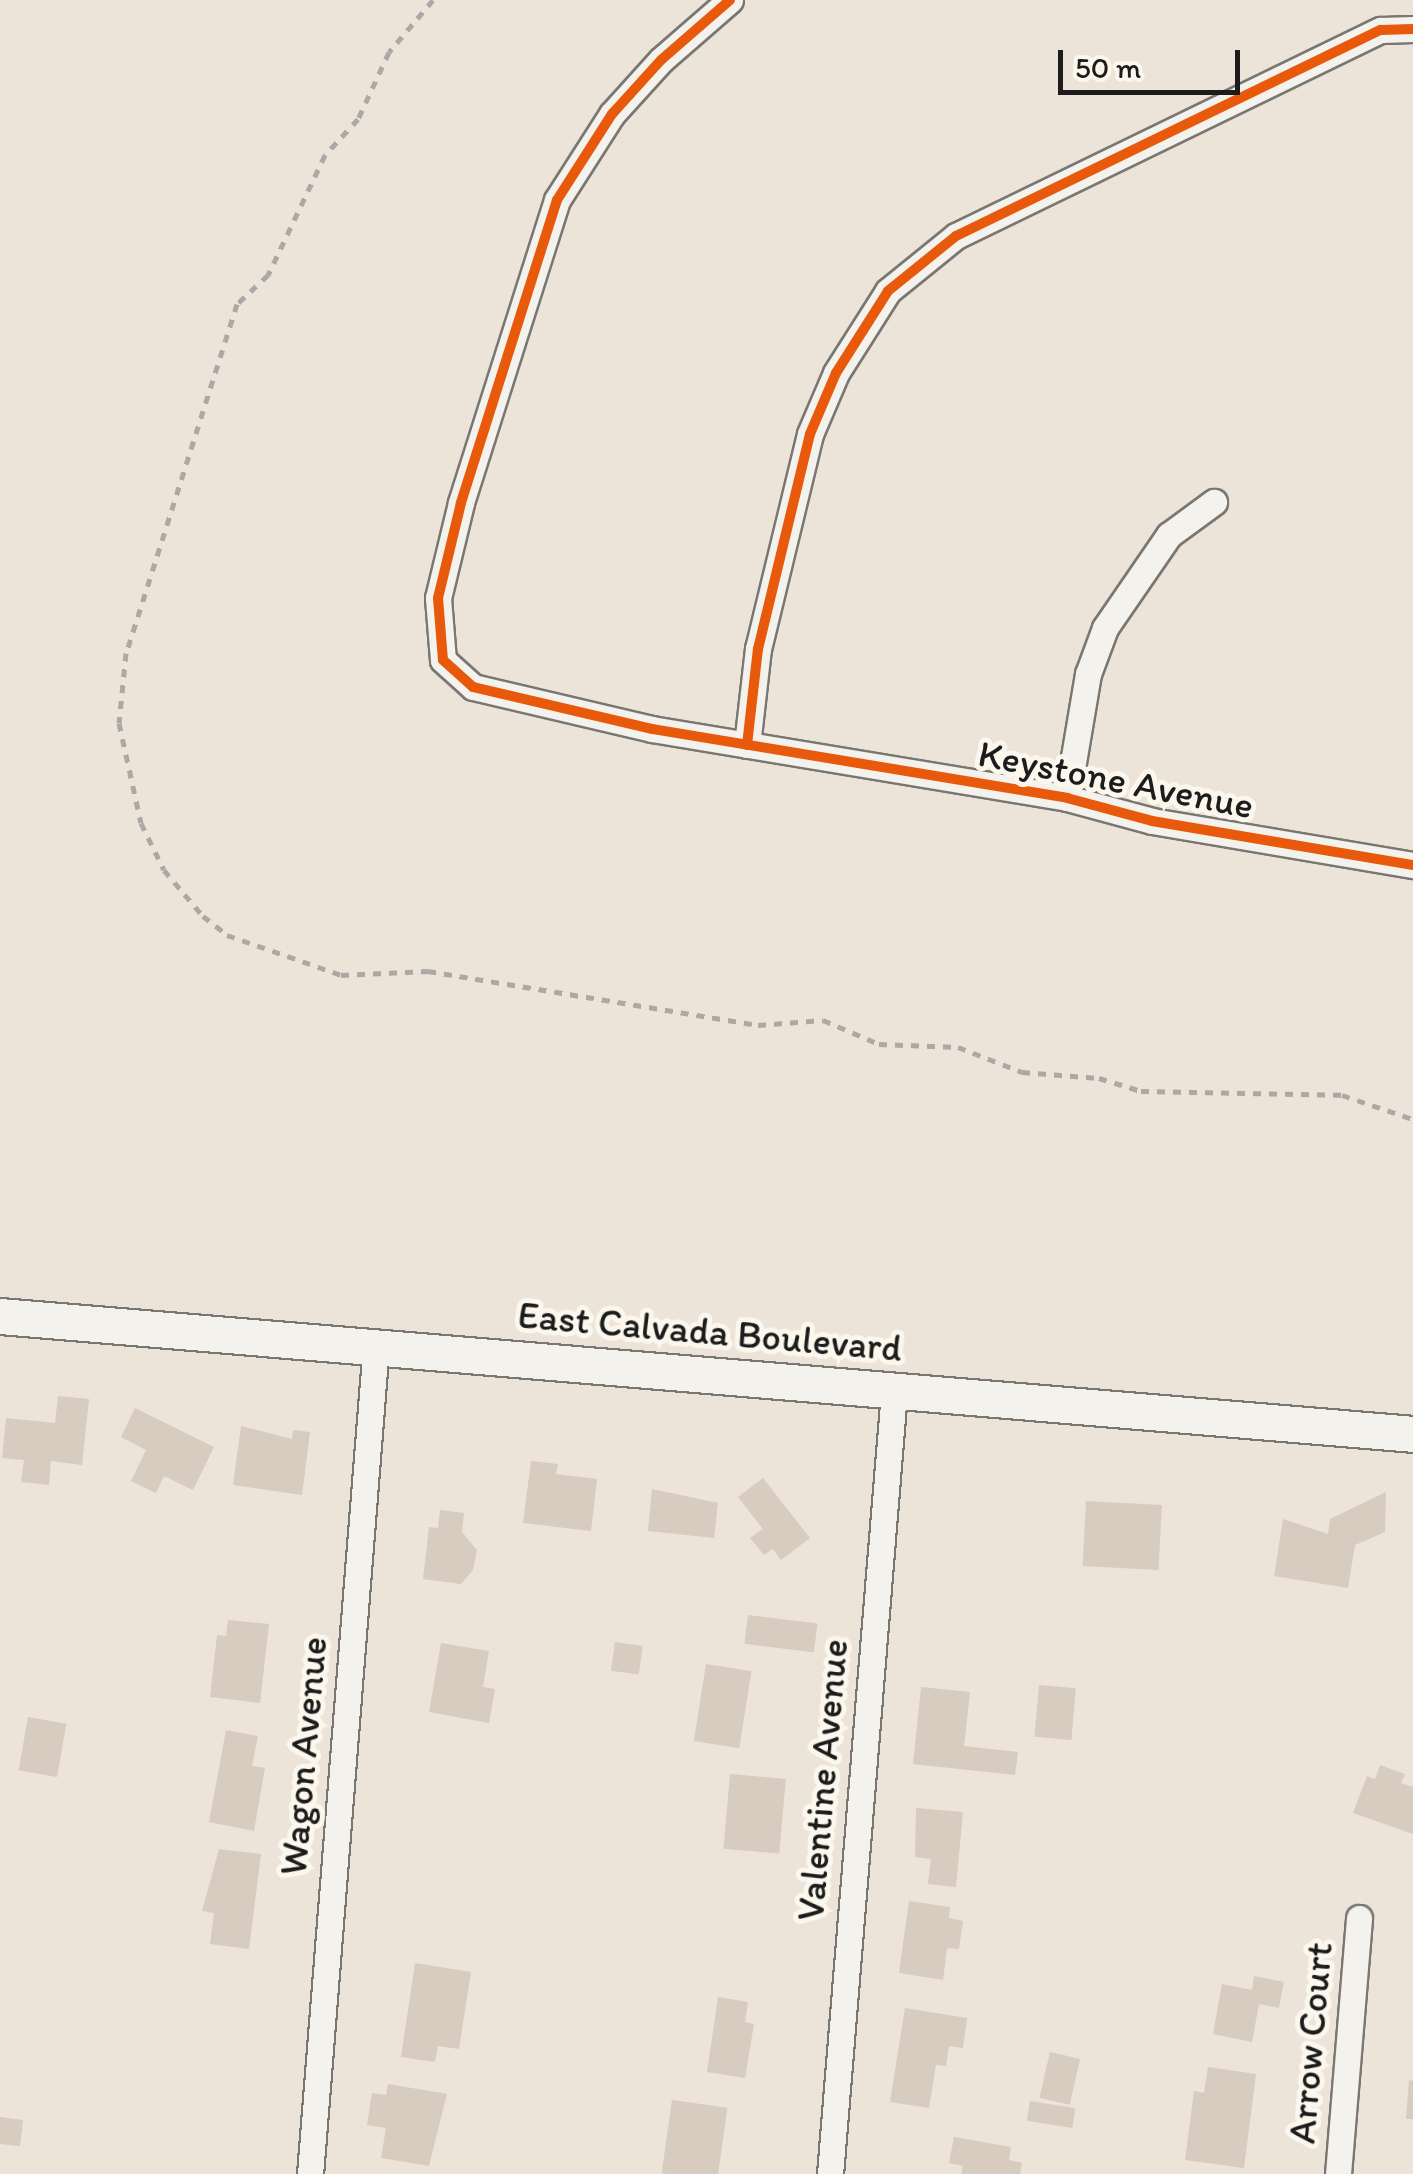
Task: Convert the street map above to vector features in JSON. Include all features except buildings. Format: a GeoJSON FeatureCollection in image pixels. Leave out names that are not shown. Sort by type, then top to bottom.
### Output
{"type":"FeatureCollection","features":[{"type":"Feature","properties":{"kind":"main road","name":"East Calvada Boulevard"},"geometry":{"type":"LineString","coordinates":[[0,1316],[376,1344],[894,1392],[1413,1434]]}},
{"type":"Feature","properties":{"kind":"street","name":"Keystone Avenue"},"geometry":{"type":"LineString","coordinates":[[730,0],[661,60],[612,114],[557,200],[460,503],[436,635],[443,660],[473,688],[748,746],[1067,798],[1152,821],[1413,865]]}},
{"type":"Feature","properties":{"kind":"street"},"geometry":{"type":"LineString","coordinates":[[748,746],[758,649],[810,434],[836,373],[888,291],[956,236],[1380,30],[1413,29]]}},
{"type":"Feature","properties":{"kind":"street"},"geometry":{"type":"LineString","coordinates":[[1067,798],[1088,674],[1105,628],[1169,536],[1214,502]]}},
{"type":"Feature","properties":{"kind":"street","name":"Wagon Avenue"},"geometry":{"type":"LineString","coordinates":[[310,2174],[376,1344]]}},
{"type":"Feature","properties":{"kind":"street","name":"Valentine Avenue"},"geometry":{"type":"LineString","coordinates":[[830,2174],[894,1392]]}},
{"type":"Feature","properties":{"kind":"street","name":"Arrow Court"},"geometry":{"type":"LineString","coordinates":[[1338,2174],[1359,1918]]}},
{"type":"Feature","properties":{"kind":"path"},"geometry":{"type":"LineString","coordinates":[[433,0],[389,52],[358,118],[324,155],[268,275],[238,304],[126,653],[118,723],[140,824],[164,870],[203,916],[227,935],[341,975],[428,971],[758,1025],[823,1020],[879,1044],[958,1048],[1022,1072],[1099,1078],[1141,1091],[1342,1095],[1413,1120]]}},
{"type":"Feature","properties":{"kind":"cycle path"},"geometry":{"type":"LineString","coordinates":[[730,0],[661,60],[612,114],[557,200],[461,503],[438,598],[443,660],[473,687],[652,729],[1067,798],[1152,821],[1413,865]]}},
{"type":"Feature","properties":{"kind":"cycle path"},"geometry":{"type":"LineString","coordinates":[[747,745],[758,649],[810,434],[836,373],[888,291],[956,236],[1381,30],[1413,29]]}}]}
